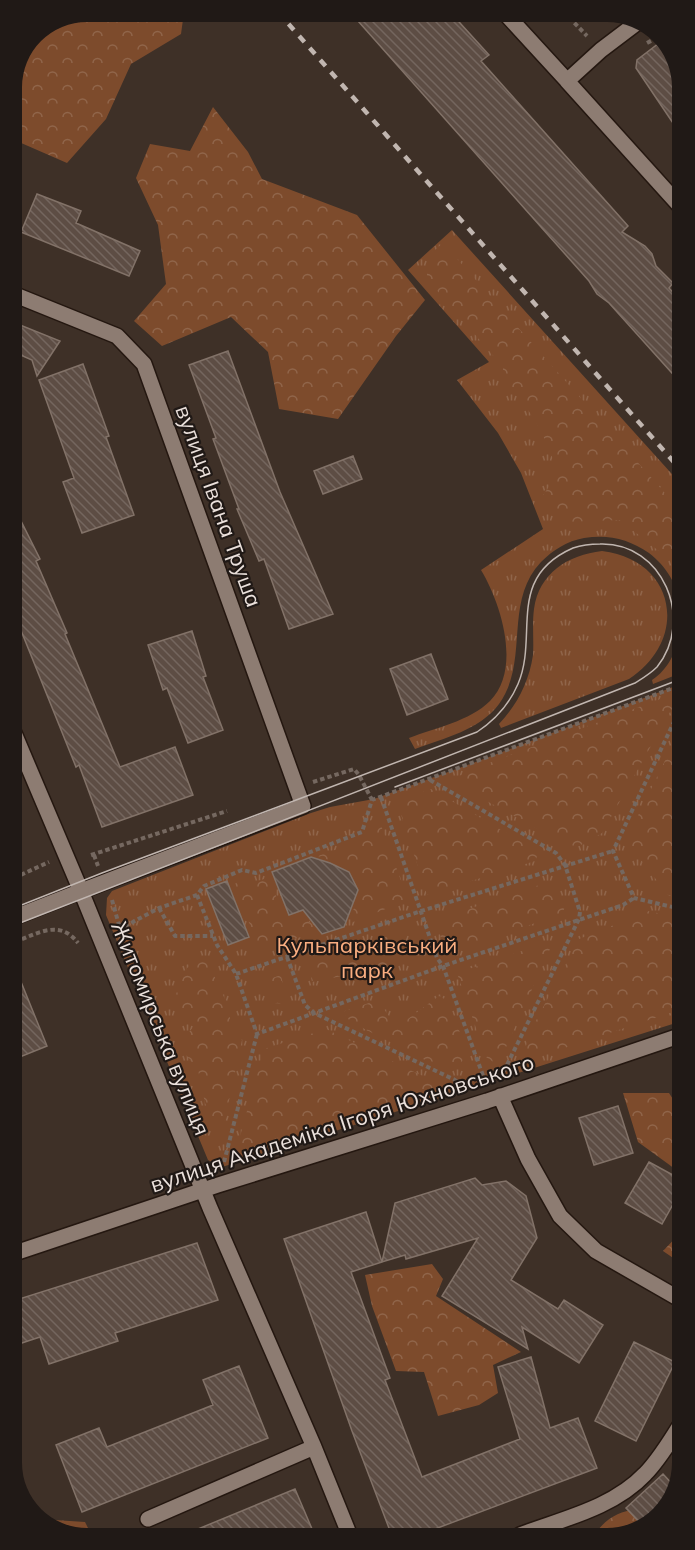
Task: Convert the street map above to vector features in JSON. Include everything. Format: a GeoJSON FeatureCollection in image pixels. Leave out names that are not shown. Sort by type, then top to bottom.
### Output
{"type":"FeatureCollection","features":[{"type":"Feature","properties":{"kind":"street"},"geometry":{"type":"LineString","coordinates":[[514,23],[672,197]]}},
{"type":"Feature","properties":{"kind":"street"},"geometry":{"type":"LineString","coordinates":[[567,81],[631,27]]}},
{"type":"Feature","properties":{"kind":"street","name":"вулиця Івана Труша"},"geometry":{"type":"LineString","coordinates":[[23,298],[117,336],[144,364],[303,806],[105,881]]}},
{"type":"Feature","properties":{"kind":"street","name":"Житомирська вулиця"},"geometry":{"type":"LineString","coordinates":[[23,753],[203,1190],[347,1528]]}},
{"type":"Feature","properties":{"kind":"street"},"geometry":{"type":"LineString","coordinates":[[22,914],[105,881]]}},
{"type":"Feature","properties":{"kind":"street","name":"вулиця Академіка Ігоря Юхновського"},"geometry":{"type":"LineString","coordinates":[[22,1251],[672,1038]]}},
{"type":"Feature","properties":{"kind":"street"},"geometry":{"type":"LineString","coordinates":[[500,1096],[528,1159],[560,1216],[596,1251],[672,1295]]}},
{"type":"Feature","properties":{"kind":"street"},"geometry":{"type":"LineString","coordinates":[[539,1528],[611,1500],[628,1489],[646,1474],[672,1437]]}},
{"type":"Feature","properties":{"kind":"street"},"geometry":{"type":"LineString","coordinates":[[147,1519],[314,1447]]}},
{"type":"Feature","properties":{"kind":"path"},"geometry":{"type":"LineString","coordinates":[[22,939],[52,929],[64,930],[74,937],[80,946],[120,929],[159,908],[197,895],[204,886],[242,870],[256,873],[362,832],[372,800],[672,688]]}},
{"type":"Feature","properties":{"kind":"path"},"geometry":{"type":"LineString","coordinates":[[236,974],[421,911],[613,850],[672,726]]}},
{"type":"Feature","properties":{"kind":"path"},"geometry":{"type":"LineString","coordinates":[[429,780],[556,853],[565,865],[580,912],[579,919],[501,1076]]}},
{"type":"Feature","properties":{"kind":"path"},"geometry":{"type":"LineString","coordinates":[[381,797],[437,958],[443,966],[485,1082]]}},
{"type":"Feature","properties":{"kind":"path"},"geometry":{"type":"LineString","coordinates":[[613,850],[634,898]]}},
{"type":"Feature","properties":{"kind":"path"},"geometry":{"type":"LineString","coordinates":[[94,855],[120,929]]}},
{"type":"Feature","properties":{"kind":"path"},"geometry":{"type":"LineString","coordinates":[[197,895],[213,936],[236,974],[257,1034],[224,1162]]}},
{"type":"Feature","properties":{"kind":"path"},"geometry":{"type":"LineString","coordinates":[[257,1034],[443,966],[623,905],[634,898],[672,907]]}},
{"type":"Feature","properties":{"kind":"path"},"geometry":{"type":"LineString","coordinates":[[159,908],[175,936],[213,936]]}},
{"type":"Feature","properties":{"kind":"path"},"geometry":{"type":"LineString","coordinates":[[286,957],[305,1005],[314,1013],[455,1080],[465,1088]]}},
{"type":"Feature","properties":{"kind":"green space"},"geometry":{"type":"Polygon","coordinates":[[[183,22],[181,34],[131,64],[106,119],[67,163],[23,144],[23,83],[29,59],[36,48],[55,31],[79,23],[183,22]]]}},
{"type":"Feature","properties":{"kind":"green space"},"geometry":{"type":"Polygon","coordinates":[[[213,107],[248,152],[262,179],[357,215],[425,300],[396,336],[338,419],[279,409],[268,352],[231,317],[162,346],[134,321],[166,284],[158,225],[136,178],[150,144],[190,151],[213,107]]]}},
{"type":"Feature","properties":{"kind":"green space"},"geometry":{"type":"Polygon","coordinates":[[[452,230],[672,474],[672,580],[661,564],[649,553],[634,544],[610,537],[578,539],[550,554],[530,578],[523,595],[513,669],[508,687],[499,704],[472,727],[415,749],[409,738],[473,714],[490,701],[500,688],[505,672],[505,636],[495,600],[481,570],[543,529],[521,473],[498,433],[457,380],[489,362],[408,270],[452,230]]]}},
{"type":"Feature","properties":{"kind":"green space"},"geometry":{"type":"Polygon","coordinates":[[[443,243],[672,501],[672,562],[620,520],[560,522],[547,509],[542,497],[558,473],[548,446],[530,413],[503,381],[503,367],[427,279],[427,257],[443,243]]]}},
{"type":"Feature","properties":{"kind":"green space"},"geometry":{"type":"Polygon","coordinates":[[[602,551],[627,557],[646,569],[659,585],[666,603],[667,623],[661,643],[648,662],[629,679],[501,728],[499,724],[517,701],[529,674],[533,655],[534,609],[542,585],[557,568],[567,562],[602,551]]]}},
{"type":"Feature","properties":{"kind":"green space"},"geometry":{"type":"Polygon","coordinates":[[[672,657],[672,677],[653,684],[652,680],[663,671],[672,657]]]}},
{"type":"Feature","properties":{"kind":"green space","name":"Кульпарківський парк"},"geometry":{"type":"Polygon","coordinates":[[[672,687],[672,1024],[222,1167],[208,1160],[106,915],[107,898],[112,891],[311,813],[374,799],[672,687]]]}},
{"type":"Feature","properties":{"kind":"green space"},"geometry":{"type":"Polygon","coordinates":[[[671,695],[672,709],[602,833],[579,846],[567,845],[450,781],[473,769],[671,695]]]}},
{"type":"Feature","properties":{"kind":"green space"},"geometry":{"type":"Polygon","coordinates":[[[672,746],[672,896],[668,895],[632,848],[629,834],[672,746]]]}},
{"type":"Feature","properties":{"kind":"green space"},"geometry":{"type":"Polygon","coordinates":[[[431,789],[539,852],[535,861],[427,895],[397,802],[431,789]]]}},
{"type":"Feature","properties":{"kind":"green space"},"geometry":{"type":"Polygon","coordinates":[[[378,817],[408,900],[353,922],[350,917],[362,891],[355,870],[318,856],[369,838],[370,821],[378,817]]]}},
{"type":"Feature","properties":{"kind":"green space"},"geometry":{"type":"Polygon","coordinates":[[[240,879],[248,884],[264,879],[274,889],[282,918],[305,919],[314,925],[312,934],[257,949],[251,946],[250,925],[233,886],[240,879]]]}},
{"type":"Feature","properties":{"kind":"green space"},"geometry":{"type":"Polygon","coordinates":[[[554,880],[565,907],[562,914],[458,949],[444,949],[436,920],[554,880]]]}},
{"type":"Feature","properties":{"kind":"green space"},"geometry":{"type":"Polygon","coordinates":[[[649,911],[672,917],[672,1012],[522,1062],[529,1034],[579,939],[649,911]]]}},
{"type":"Feature","properties":{"kind":"green space"},"geometry":{"type":"Polygon","coordinates":[[[412,928],[385,974],[347,975],[312,982],[308,963],[412,928]]]}},
{"type":"Feature","properties":{"kind":"green space"},"geometry":{"type":"Polygon","coordinates":[[[554,940],[503,1054],[495,1063],[486,1057],[457,973],[554,940]]]}},
{"type":"Feature","properties":{"kind":"green space"},"geometry":{"type":"Polygon","coordinates":[[[205,956],[230,1010],[230,1026],[242,1040],[221,1138],[205,1103],[198,1070],[183,1051],[182,1041],[194,1026],[174,999],[187,968],[205,956]]]}},
{"type":"Feature","properties":{"kind":"green space"},"geometry":{"type":"Polygon","coordinates":[[[281,975],[287,1004],[274,1003],[269,990],[252,985],[281,975]]]}},
{"type":"Feature","properties":{"kind":"green space"},"geometry":{"type":"Polygon","coordinates":[[[439,996],[448,1001],[468,1054],[457,1067],[425,1060],[351,1022],[342,1012],[378,1000],[394,1024],[401,1024],[439,996]]]}},
{"type":"Feature","properties":{"kind":"green space"},"geometry":{"type":"Polygon","coordinates":[[[326,1029],[443,1086],[236,1151],[264,1049],[326,1029]]]}},
{"type":"Feature","properties":{"kind":"green space"},"geometry":{"type":"Polygon","coordinates":[[[623,1093],[669,1093],[672,1098],[672,1167],[638,1142],[623,1093]]]}},
{"type":"Feature","properties":{"kind":"green space"},"geometry":{"type":"Polygon","coordinates":[[[672,1242],[672,1257],[663,1251],[672,1242]]]}},
{"type":"Feature","properties":{"kind":"green space"},"geometry":{"type":"Polygon","coordinates":[[[432,1264],[443,1279],[436,1296],[521,1352],[493,1365],[498,1393],[479,1405],[438,1416],[424,1372],[396,1371],[372,1306],[365,1275],[432,1264]]]}},
{"type":"Feature","properties":{"kind":"green space"},"geometry":{"type":"Polygon","coordinates":[[[659,1502],[640,1519],[616,1527],[600,1528],[612,1517],[659,1502]]]}},
{"type":"Feature","properties":{"kind":"green space"},"geometry":{"type":"Polygon","coordinates":[[[57,1520],[85,1522],[88,1527],[57,1520]]]}},
{"type":"Feature","properties":{"kind":"building"},"geometry":{"type":"Polygon","coordinates":[[[359,23],[460,23],[489,55],[481,61],[628,226],[622,232],[645,246],[652,254],[656,266],[672,282],[669,288],[672,291],[672,373],[609,303],[597,294],[589,281],[359,23]]]}},
{"type":"Feature","properties":{"kind":"building"},"geometry":{"type":"Polygon","coordinates":[[[656,45],[662,51],[671,75],[672,122],[636,68],[637,60],[656,45]]]}},
{"type":"Feature","properties":{"kind":"building"},"geometry":{"type":"Polygon","coordinates":[[[37,194],[81,211],[76,223],[140,251],[129,276],[23,233],[37,194]]]}},
{"type":"Feature","properties":{"kind":"building"},"geometry":{"type":"Polygon","coordinates":[[[23,326],[60,341],[37,376],[32,360],[23,356],[23,326]]]}},
{"type":"Feature","properties":{"kind":"building"},"geometry":{"type":"Polygon","coordinates":[[[228,351],[280,492],[333,614],[289,629],[264,559],[259,561],[237,509],[239,509],[213,439],[216,438],[189,365],[228,351]]]}},
{"type":"Feature","properties":{"kind":"building"},"geometry":{"type":"Polygon","coordinates":[[[83,364],[134,515],[82,533],[63,482],[74,478],[39,380],[83,364]]]}},
{"type":"Feature","properties":{"kind":"building"},"geometry":{"type":"Polygon","coordinates":[[[353,456],[362,479],[323,494],[314,471],[353,456]]]}},
{"type":"Feature","properties":{"kind":"building"},"geometry":{"type":"Polygon","coordinates":[[[23,524],[40,559],[36,561],[120,767],[175,747],[193,795],[102,827],[79,765],[76,767],[23,634],[23,524]]]}},
{"type":"Feature","properties":{"kind":"building"},"geometry":{"type":"Polygon","coordinates":[[[192,631],[206,676],[203,677],[223,730],[188,743],[167,688],[163,690],[148,645],[192,631]]]}},
{"type":"Feature","properties":{"kind":"building"},"geometry":{"type":"Polygon","coordinates":[[[431,654],[448,699],[407,715],[390,669],[431,654]]]}},
{"type":"Feature","properties":{"kind":"building"},"geometry":{"type":"Polygon","coordinates":[[[311,857],[349,872],[358,890],[344,927],[322,934],[303,910],[289,915],[272,872],[311,857]]]}},
{"type":"Feature","properties":{"kind":"building"},"geometry":{"type":"Polygon","coordinates":[[[227,881],[249,937],[228,945],[206,889],[227,881]]]}},
{"type":"Feature","properties":{"kind":"building"},"geometry":{"type":"Polygon","coordinates":[[[22,985],[47,1046],[22,1056],[22,985]]]}},
{"type":"Feature","properties":{"kind":"building"},"geometry":{"type":"Polygon","coordinates":[[[618,1106],[633,1153],[594,1165],[579,1118],[618,1106]]]}},
{"type":"Feature","properties":{"kind":"building"},"geometry":{"type":"Polygon","coordinates":[[[649,1162],[672,1175],[672,1206],[662,1224],[625,1203],[649,1162]]]}},
{"type":"Feature","properties":{"kind":"building"},"geometry":{"type":"Polygon","coordinates":[[[475,1178],[482,1185],[506,1181],[526,1196],[537,1238],[511,1280],[558,1309],[564,1300],[603,1325],[579,1363],[522,1327],[528,1349],[442,1296],[478,1238],[406,1259],[405,1255],[382,1262],[395,1203],[475,1178]]]}},
{"type":"Feature","properties":{"kind":"building"},"geometry":{"type":"Polygon","coordinates":[[[366,1212],[382,1262],[351,1272],[390,1378],[385,1380],[422,1477],[520,1439],[498,1367],[531,1357],[550,1428],[578,1418],[597,1468],[438,1528],[389,1528],[284,1239],[366,1212]]]}},
{"type":"Feature","properties":{"kind":"building"},"geometry":{"type":"Polygon","coordinates":[[[197,1243],[218,1300],[115,1333],[118,1341],[49,1364],[40,1337],[22,1343],[22,1298],[197,1243]]]}},
{"type":"Feature","properties":{"kind":"building"},"geometry":{"type":"Polygon","coordinates":[[[634,1342],[672,1361],[672,1368],[636,1441],[595,1421],[634,1342]]]}},
{"type":"Feature","properties":{"kind":"building"},"geometry":{"type":"Polygon","coordinates":[[[239,1366],[268,1438],[82,1512],[56,1445],[99,1428],[107,1447],[213,1405],[203,1380],[239,1366]]]}},
{"type":"Feature","properties":{"kind":"building"},"geometry":{"type":"Polygon","coordinates":[[[663,1474],[669,1481],[662,1499],[640,1519],[637,1520],[626,1508],[663,1474]]]}},
{"type":"Feature","properties":{"kind":"building"},"geometry":{"type":"Polygon","coordinates":[[[295,1489],[311,1527],[202,1527],[295,1489]]]}},
{"type":"Feature","properties":{"kind":"tram line"},"geometry":{"type":"LineString","coordinates":[[22,905],[477,732],[501,711],[518,684],[524,665],[531,591],[539,575],[552,560],[573,548],[597,544],[622,547],[641,556],[656,570],[666,587],[672,607]]}},
{"type":"Feature","properties":{"kind":"tram line"},"geometry":{"type":"LineString","coordinates":[[22,922],[635,683],[657,667],[668,648],[672,632]]}},
{"type":"Feature","properties":{"kind":"tram line"},"geometry":{"type":"LineString","coordinates":[[395,787],[672,682]]}},
{"type":"Feature","properties":{"kind":"railway"},"geometry":{"type":"LineString","coordinates":[[287,22],[672,460]]}}]}
